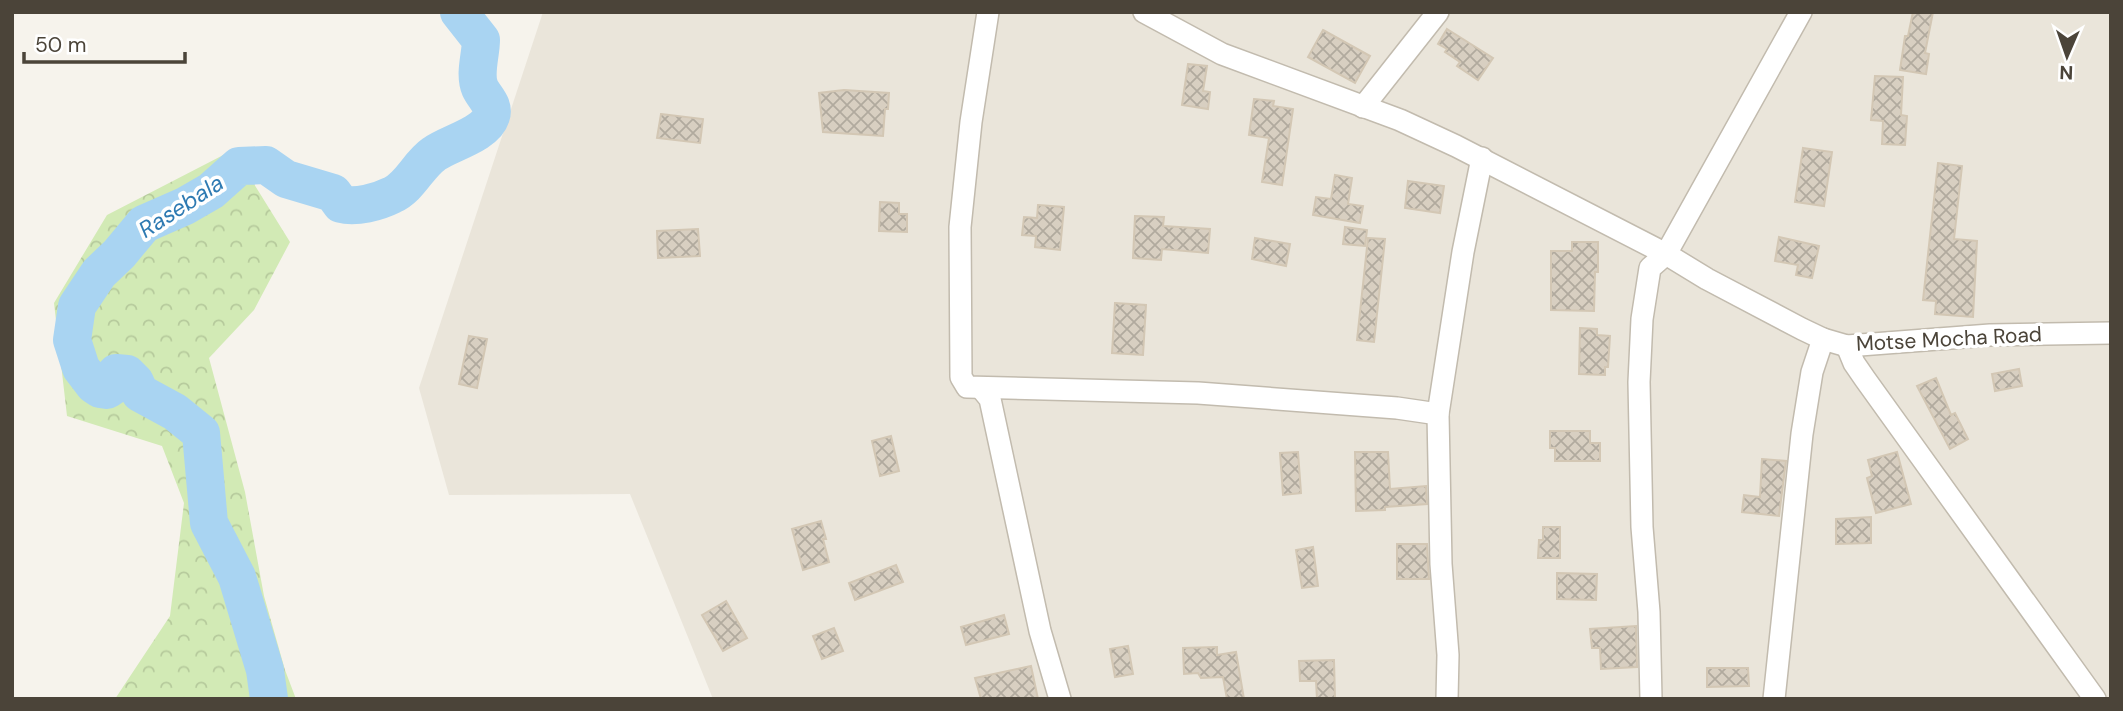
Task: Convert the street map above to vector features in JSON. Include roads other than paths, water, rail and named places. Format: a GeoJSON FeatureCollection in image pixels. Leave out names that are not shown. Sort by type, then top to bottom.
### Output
{"type":"FeatureCollection","features":[{"type":"Feature","properties":{"kind":"street"},"geometry":{"type":"LineString","coordinates":[[988,12],[971,122],[960,228],[961,377],[967,387],[1198,393],[1397,408],[1438,414]]}},
{"type":"Feature","properties":{"kind":"street","name":"Motse Mocha Road"},"geometry":{"type":"LineString","coordinates":[[1144,12],[1222,54],[1400,120],[1482,158],[1823,339],[1847,345],[1990,335],[2111,333]]}},
{"type":"Feature","properties":{"kind":"street"},"geometry":{"type":"LineString","coordinates":[[1363,107],[1438,12]]}},
{"type":"Feature","properties":{"kind":"street"},"geometry":{"type":"LineString","coordinates":[[1651,699],[1649,612],[1642,527],[1640,370],[1642,319],[1650,268],[1666,254],[1801,12]]}},
{"type":"Feature","properties":{"kind":"street"},"geometry":{"type":"LineString","coordinates":[[1447,699],[1448,655],[1441,564],[1438,414],[1463,252],[1482,158]]}},
{"type":"Feature","properties":{"kind":"street"},"geometry":{"type":"LineString","coordinates":[[1774,699],[1802,434],[1812,372],[1823,339]]}},
{"type":"Feature","properties":{"kind":"street"},"geometry":{"type":"LineString","coordinates":[[1847,345],[1854,363],[1865,379],[2095,699]]}},
{"type":"Feature","properties":{"kind":"street"},"geometry":{"type":"LineString","coordinates":[[981,388],[990,399],[1040,631],[1060,699]]}},
{"type":"Feature","properties":{"kind":"waterway","name":"Rasebala"},"geometry":{"type":"LineString","coordinates":[[269,699],[265,670],[237,577],[209,523],[201,433],[175,412],[140,393],[127,374],[116,373],[113,386],[107,390],[94,385],[81,368],[72,340],[77,306],[99,273],[144,224],[211,191],[239,166],[266,165],[286,179],[333,193],[341,204],[360,205],[392,195],[434,154],[482,128],[492,112],[478,82],[481,40],[459,12]]}}]}
